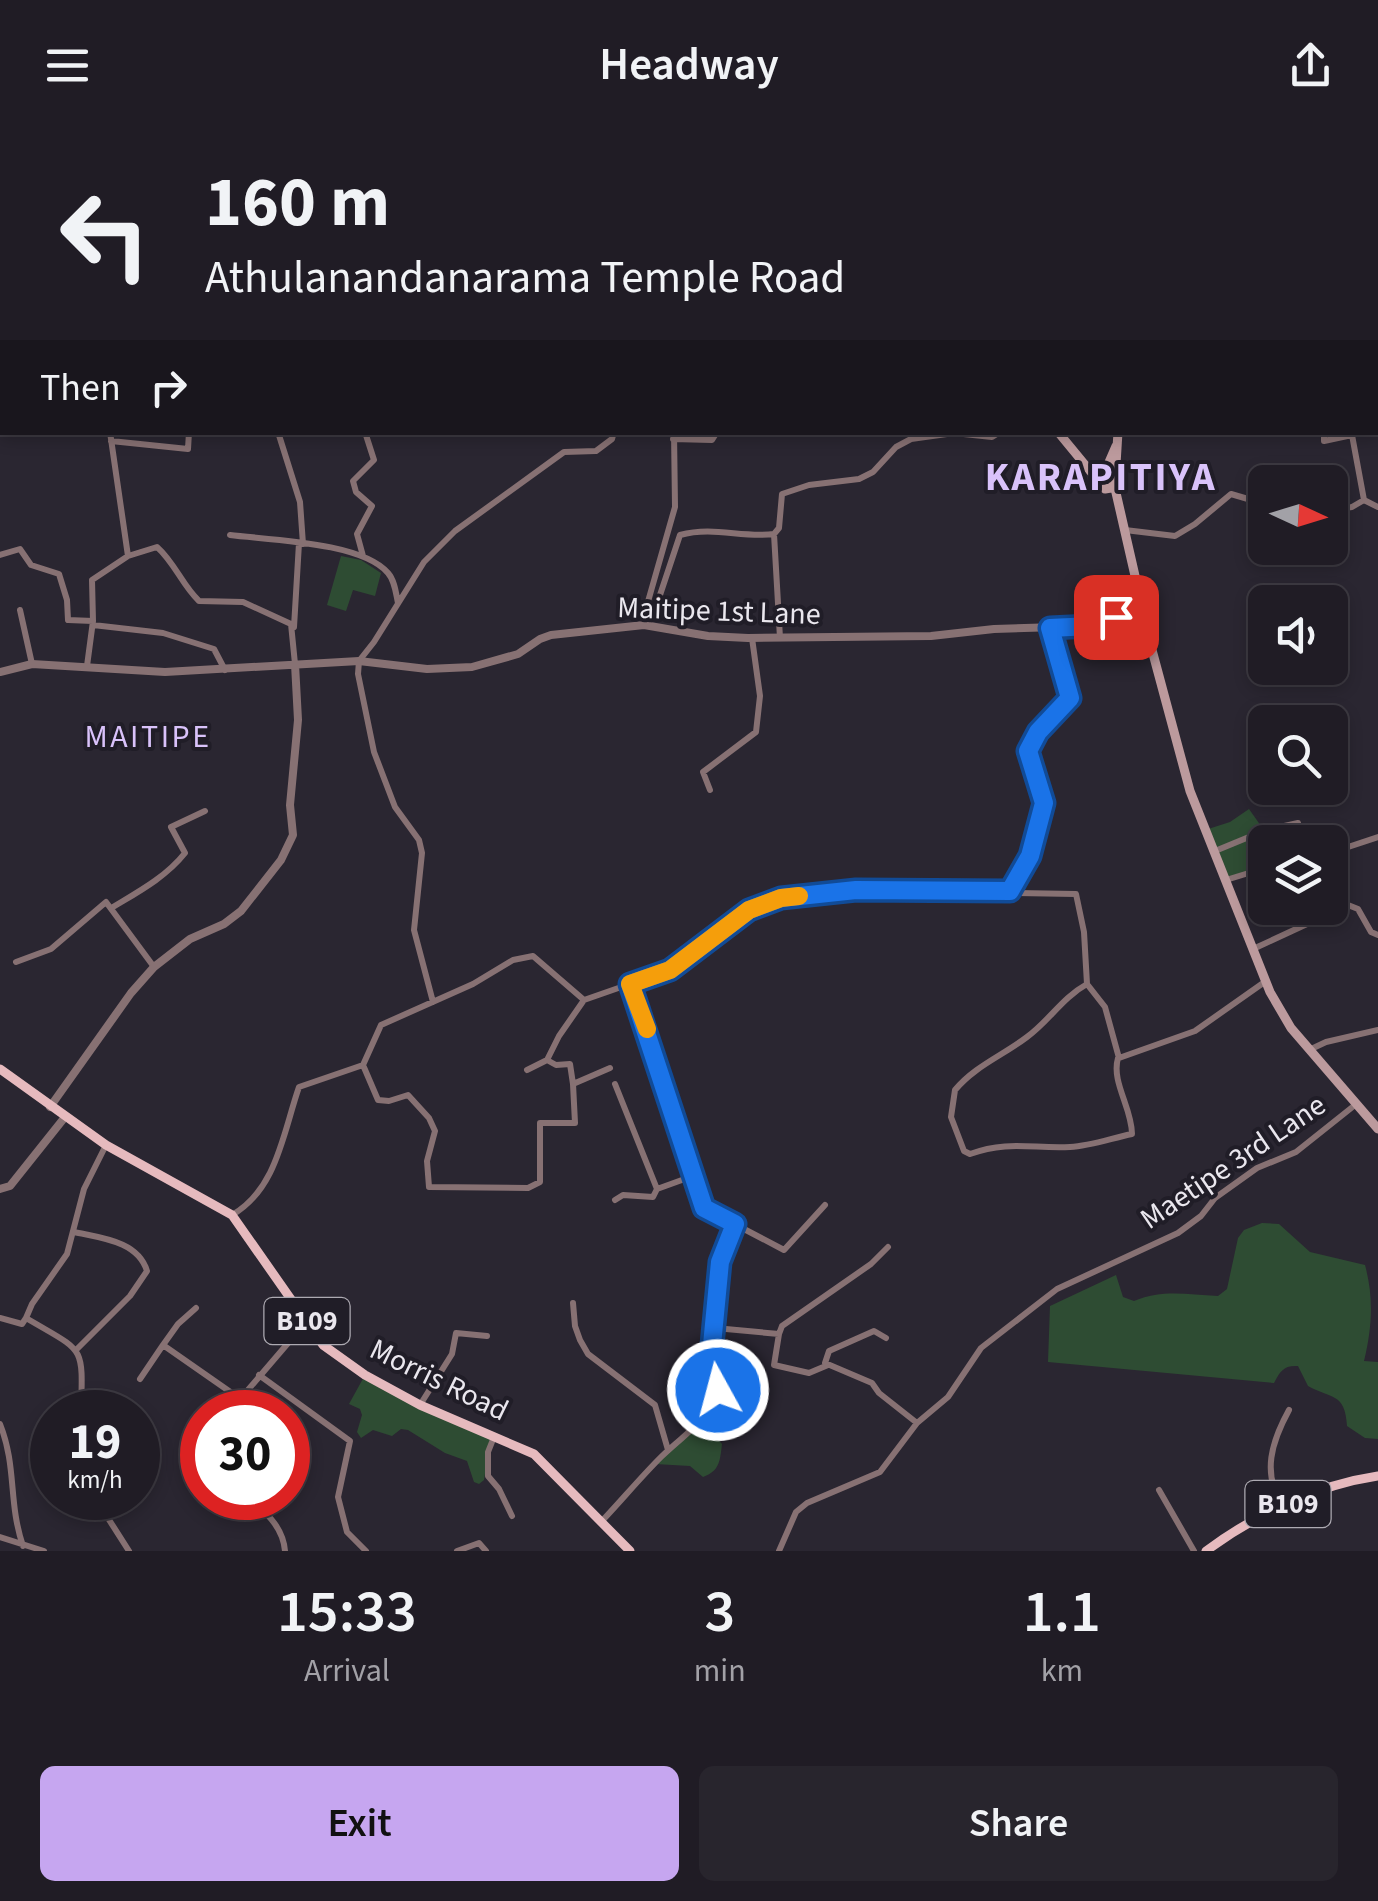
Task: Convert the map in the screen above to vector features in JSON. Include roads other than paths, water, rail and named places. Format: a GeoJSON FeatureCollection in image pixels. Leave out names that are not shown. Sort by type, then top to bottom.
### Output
{"type":"FeatureCollection","features":[{"type":"Feature","properties":{"kind":"main road"},"geometry":{"type":"LineString","coordinates":[[1060,435],[1082,461],[1108,481],[1118,506],[1183,767],[1266,981],[1283,1017],[1378,1130]]}},
{"type":"Feature","properties":{"kind":"main road"},"geometry":{"type":"LineString","coordinates":[[1108,481],[1117,435]]}},
{"type":"Feature","properties":{"kind":"main road"},"geometry":{"type":"LineString","coordinates":[[1082,461],[1102,462],[1114,451]]}},
{"type":"Feature","properties":{"kind":"main road","name":"Morris Road"},"geometry":{"type":"LineString","coordinates":[[0,1069],[106,1145],[232,1215],[323,1345],[420,1405],[534,1454],[630,1551]]}},
{"type":"Feature","properties":{"kind":"main road","name":"B109"},"geometry":{"type":"LineString","coordinates":[[1206,1551],[1241,1528],[1328,1486],[1378,1476]]}},
{"type":"Feature","properties":{"kind":"street"},"geometry":{"type":"LineString","coordinates":[[152,444],[153,435]]}},
{"type":"Feature","properties":{"kind":"street"},"geometry":{"type":"LineString","coordinates":[[128,556],[110,437],[188,449],[189,435]]}},
{"type":"Feature","properties":{"kind":"street"},"geometry":{"type":"LineString","coordinates":[[50,1107],[154,967],[190,938],[224,924],[241,911],[281,860],[293,835],[290,805],[298,720],[294,633],[300,502],[279,435]]}},
{"type":"Feature","properties":{"kind":"street"},"geometry":{"type":"LineString","coordinates":[[363,556],[357,534],[372,506],[356,492],[353,481],[374,460],[366,435]]}},
{"type":"Feature","properties":{"kind":"street"},"geometry":{"type":"LineString","coordinates":[[433,1002],[414,930],[422,853],[418,840],[395,807],[374,752],[358,674],[359,660],[424,562],[454,530],[564,452],[596,451],[611,435]]}},
{"type":"Feature","properties":{"kind":"street"},"geometry":{"type":"LineString","coordinates":[[644,625],[675,507],[674,436],[712,440],[716,435]]}},
{"type":"Feature","properties":{"kind":"street"},"geometry":{"type":"LineString","coordinates":[[780,638],[774,534],[779,528],[782,494],[859,478],[873,472],[896,447],[911,439],[940,435]]}},
{"type":"Feature","properties":{"kind":"street"},"geometry":{"type":"LineString","coordinates":[[1324,435],[1324,441],[1351,435]]}},
{"type":"Feature","properties":{"kind":"street"},"geometry":{"type":"LineString","coordinates":[[1355,435],[1364,500]]}},
{"type":"Feature","properties":{"kind":"street"},"geometry":{"type":"LineString","coordinates":[[1124,530],[1175,536],[1231,494],[1248,499]]}},
{"type":"Feature","properties":{"kind":"street"},"geometry":{"type":"LineString","coordinates":[[1364,500],[1378,507]]}},
{"type":"Feature","properties":{"kind":"street"},"geometry":{"type":"LineString","coordinates":[[1348,507],[1364,500]]}},
{"type":"Feature","properties":{"kind":"street"},"geometry":{"type":"LineString","coordinates":[[644,625],[654,613],[680,536],[703,529],[752,536],[774,534]]}},
{"type":"Feature","properties":{"kind":"street"},"geometry":{"type":"LineString","coordinates":[[230,535],[363,556],[388,573],[398,603]]}},
{"type":"Feature","properties":{"kind":"street"},"geometry":{"type":"LineString","coordinates":[[87,666],[93,623],[92,580],[128,556],[156,548],[169,558],[184,587],[199,601],[243,602],[290,624],[294,633]]}},
{"type":"Feature","properties":{"kind":"street"},"geometry":{"type":"LineString","coordinates":[[0,555],[20,549],[31,566],[59,574],[68,620],[163,632],[214,649],[225,670]]}},
{"type":"Feature","properties":{"kind":"street","name":"Maitipe 1st Lane"},"geometry":{"type":"LineString","coordinates":[[0,672],[32,664],[165,672],[359,660],[408,668],[472,667],[518,654],[540,638],[644,625],[708,636],[752,638],[931,636],[994,629],[1091,626],[1142,604]]}},
{"type":"Feature","properties":{"kind":"street"},"geometry":{"type":"LineString","coordinates":[[20,610],[32,664]]}},
{"type":"Feature","properties":{"kind":"street"},"geometry":{"type":"LineString","coordinates":[[1010,891],[1030,856],[1044,803],[1028,751],[1038,732],[1070,698],[1050,628]]}},
{"type":"Feature","properties":{"kind":"street"},"geometry":{"type":"LineString","coordinates":[[710,790],[703,772],[756,732],[760,696],[752,638]]}},
{"type":"Feature","properties":{"kind":"street"},"geometry":{"type":"LineString","coordinates":[[112,907],[178,862],[185,853],[171,827],[205,811]]}},
{"type":"Feature","properties":{"kind":"street"},"geometry":{"type":"LineString","coordinates":[[1215,851],[1266,830],[1298,823]]}},
{"type":"Feature","properties":{"kind":"street"},"geometry":{"type":"LineString","coordinates":[[1348,847],[1378,837]]}},
{"type":"Feature","properties":{"kind":"street"},"geometry":{"type":"LineString","coordinates":[[1226,880],[1248,873]]}},
{"type":"Feature","properties":{"kind":"street"},"geometry":{"type":"LineString","coordinates":[[526,1070],[548,1060],[584,1000],[670,970],[749,910],[781,898],[856,890],[1076,894],[1084,932],[1087,984],[1105,1007],[1119,1058],[1114,1072],[1132,1120],[1132,1134],[1074,1147],[1028,1147],[1020,1142],[990,1146],[970,1154],[964,1152],[951,1117],[954,1090],[994,1056],[1025,1039],[1053,1009],[1087,984]]}},
{"type":"Feature","properties":{"kind":"street"},"geometry":{"type":"LineString","coordinates":[[16,962],[51,949],[106,902],[154,967]]}},
{"type":"Feature","properties":{"kind":"street"},"geometry":{"type":"LineString","coordinates":[[1254,949],[1348,905],[1358,909],[1370,932],[1378,934]]}},
{"type":"Feature","properties":{"kind":"street"},"geometry":{"type":"LineString","coordinates":[[232,1215],[248,1206],[266,1186],[298,1087],[362,1065],[381,1025],[473,984],[513,960],[533,956],[584,1000]]}},
{"type":"Feature","properties":{"kind":"street"},"geometry":{"type":"LineString","coordinates":[[1119,1058],[1195,1031],[1266,981]]}},
{"type":"Feature","properties":{"kind":"street"},"geometry":{"type":"LineString","coordinates":[[629,985],[646,1037]]}},
{"type":"Feature","properties":{"kind":"street"},"geometry":{"type":"LineString","coordinates":[[629,985],[704,1208],[784,1250],[825,1205]]}},
{"type":"Feature","properties":{"kind":"street"},"geometry":{"type":"LineString","coordinates":[[1309,1050],[1378,1030]]}},
{"type":"Feature","properties":{"kind":"street"},"geometry":{"type":"LineString","coordinates":[[362,1065],[378,1100],[408,1095],[428,1118],[435,1131],[427,1161],[429,1188],[528,1188],[540,1182],[540,1123],[575,1122],[570,1064],[556,1065],[548,1060]]}},
{"type":"Feature","properties":{"kind":"street"},"geometry":{"type":"LineString","coordinates":[[573,1084],[610,1068]]}},
{"type":"Feature","properties":{"kind":"street"},"geometry":{"type":"LineString","coordinates":[[614,1200],[623,1195],[653,1197],[656,1189],[615,1084]]}},
{"type":"Feature","properties":{"kind":"street","name":"Maetipe 3rd Lane"},"geometry":{"type":"LineString","coordinates":[[779,1551],[796,1512],[807,1503],[874,1477],[917,1423],[948,1397],[980,1348],[1056,1289],[1178,1233],[1201,1216],[1215,1198],[1257,1168],[1296,1152],[1355,1105]]}},
{"type":"Feature","properties":{"kind":"street"},"geometry":{"type":"LineString","coordinates":[[0,1190],[10,1186],[65,1117]]}},
{"type":"Feature","properties":{"kind":"street"},"geometry":{"type":"LineString","coordinates":[[0,1318],[22,1324],[67,1254],[84,1188],[106,1145]]}},
{"type":"Feature","properties":{"kind":"street"},"geometry":{"type":"LineString","coordinates":[[656,1189],[693,1176]]}},
{"type":"Feature","properties":{"kind":"street"},"geometry":{"type":"LineString","coordinates":[[601,1522],[668,1451],[697,1428],[715,1401],[721,1369],[712,1356],[720,1262],[735,1224]]}},
{"type":"Feature","properties":{"kind":"street"},"geometry":{"type":"LineString","coordinates":[[74,1232],[122,1243],[143,1260],[147,1271],[130,1296],[77,1349]]}},
{"type":"Feature","properties":{"kind":"street"},"geometry":{"type":"LineString","coordinates":[[828,1365],[809,1374],[774,1365],[782,1326],[871,1264],[888,1247]]}},
{"type":"Feature","properties":{"kind":"street"},"geometry":{"type":"LineString","coordinates":[[573,1303],[574,1326],[588,1354],[655,1405],[668,1451]]}},
{"type":"Feature","properties":{"kind":"street"},"geometry":{"type":"LineString","coordinates":[[140,1379],[196,1308]]}},
{"type":"Feature","properties":{"kind":"street"},"geometry":{"type":"LineString","coordinates":[[26,1318],[77,1349],[82,1364],[81,1390]]}},
{"type":"Feature","properties":{"kind":"street"},"geometry":{"type":"LineString","coordinates":[[245,1390],[310,1325]]}},
{"type":"Feature","properties":{"kind":"street"},"geometry":{"type":"LineString","coordinates":[[715,1328],[779,1334]]}},
{"type":"Feature","properties":{"kind":"street"},"geometry":{"type":"LineString","coordinates":[[886,1338],[874,1331],[837,1346],[825,1358],[828,1365],[872,1383],[917,1423]]}},
{"type":"Feature","properties":{"kind":"street"},"geometry":{"type":"LineString","coordinates":[[420,1405],[452,1354],[456,1332],[487,1336]]}},
{"type":"Feature","properties":{"kind":"street"},"geometry":{"type":"LineString","coordinates":[[163,1345],[227,1390]]}},
{"type":"Feature","properties":{"kind":"street"},"geometry":{"type":"LineString","coordinates":[[258,1376],[350,1441],[338,1497],[347,1532],[366,1551]]}},
{"type":"Feature","properties":{"kind":"street"},"geometry":{"type":"LineString","coordinates":[[1284,1506],[1272,1487],[1269,1473],[1278,1431],[1289,1410]]}},
{"type":"Feature","properties":{"kind":"street"},"geometry":{"type":"LineString","coordinates":[[0,1424],[11,1452],[14,1520],[23,1546]]}},
{"type":"Feature","properties":{"kind":"street"},"geometry":{"type":"LineString","coordinates":[[495,1436],[488,1452],[488,1476],[512,1516]]}},
{"type":"Feature","properties":{"kind":"street"},"geometry":{"type":"LineString","coordinates":[[1158,1490],[1194,1551]]}},
{"type":"Feature","properties":{"kind":"street"},"geometry":{"type":"LineString","coordinates":[[109,1520],[130,1551]]}},
{"type":"Feature","properties":{"kind":"street"},"geometry":{"type":"LineString","coordinates":[[272,1520],[284,1539],[285,1551]]}},
{"type":"Feature","properties":{"kind":"street"},"geometry":{"type":"LineString","coordinates":[[0,1537],[44,1551]]}},
{"type":"Feature","properties":{"kind":"street"},"geometry":{"type":"LineString","coordinates":[[458,1551],[479,1544],[486,1551]]}},
{"type":"Feature","properties":{"kind":"district","name":"KARAPITIYA"},"geometry":{"type":"Point","coordinates":[1101,477]}},
{"type":"Feature","properties":{"kind":"district","name":"MAITIPE"},"geometry":{"type":"Point","coordinates":[148,737]}}]}
